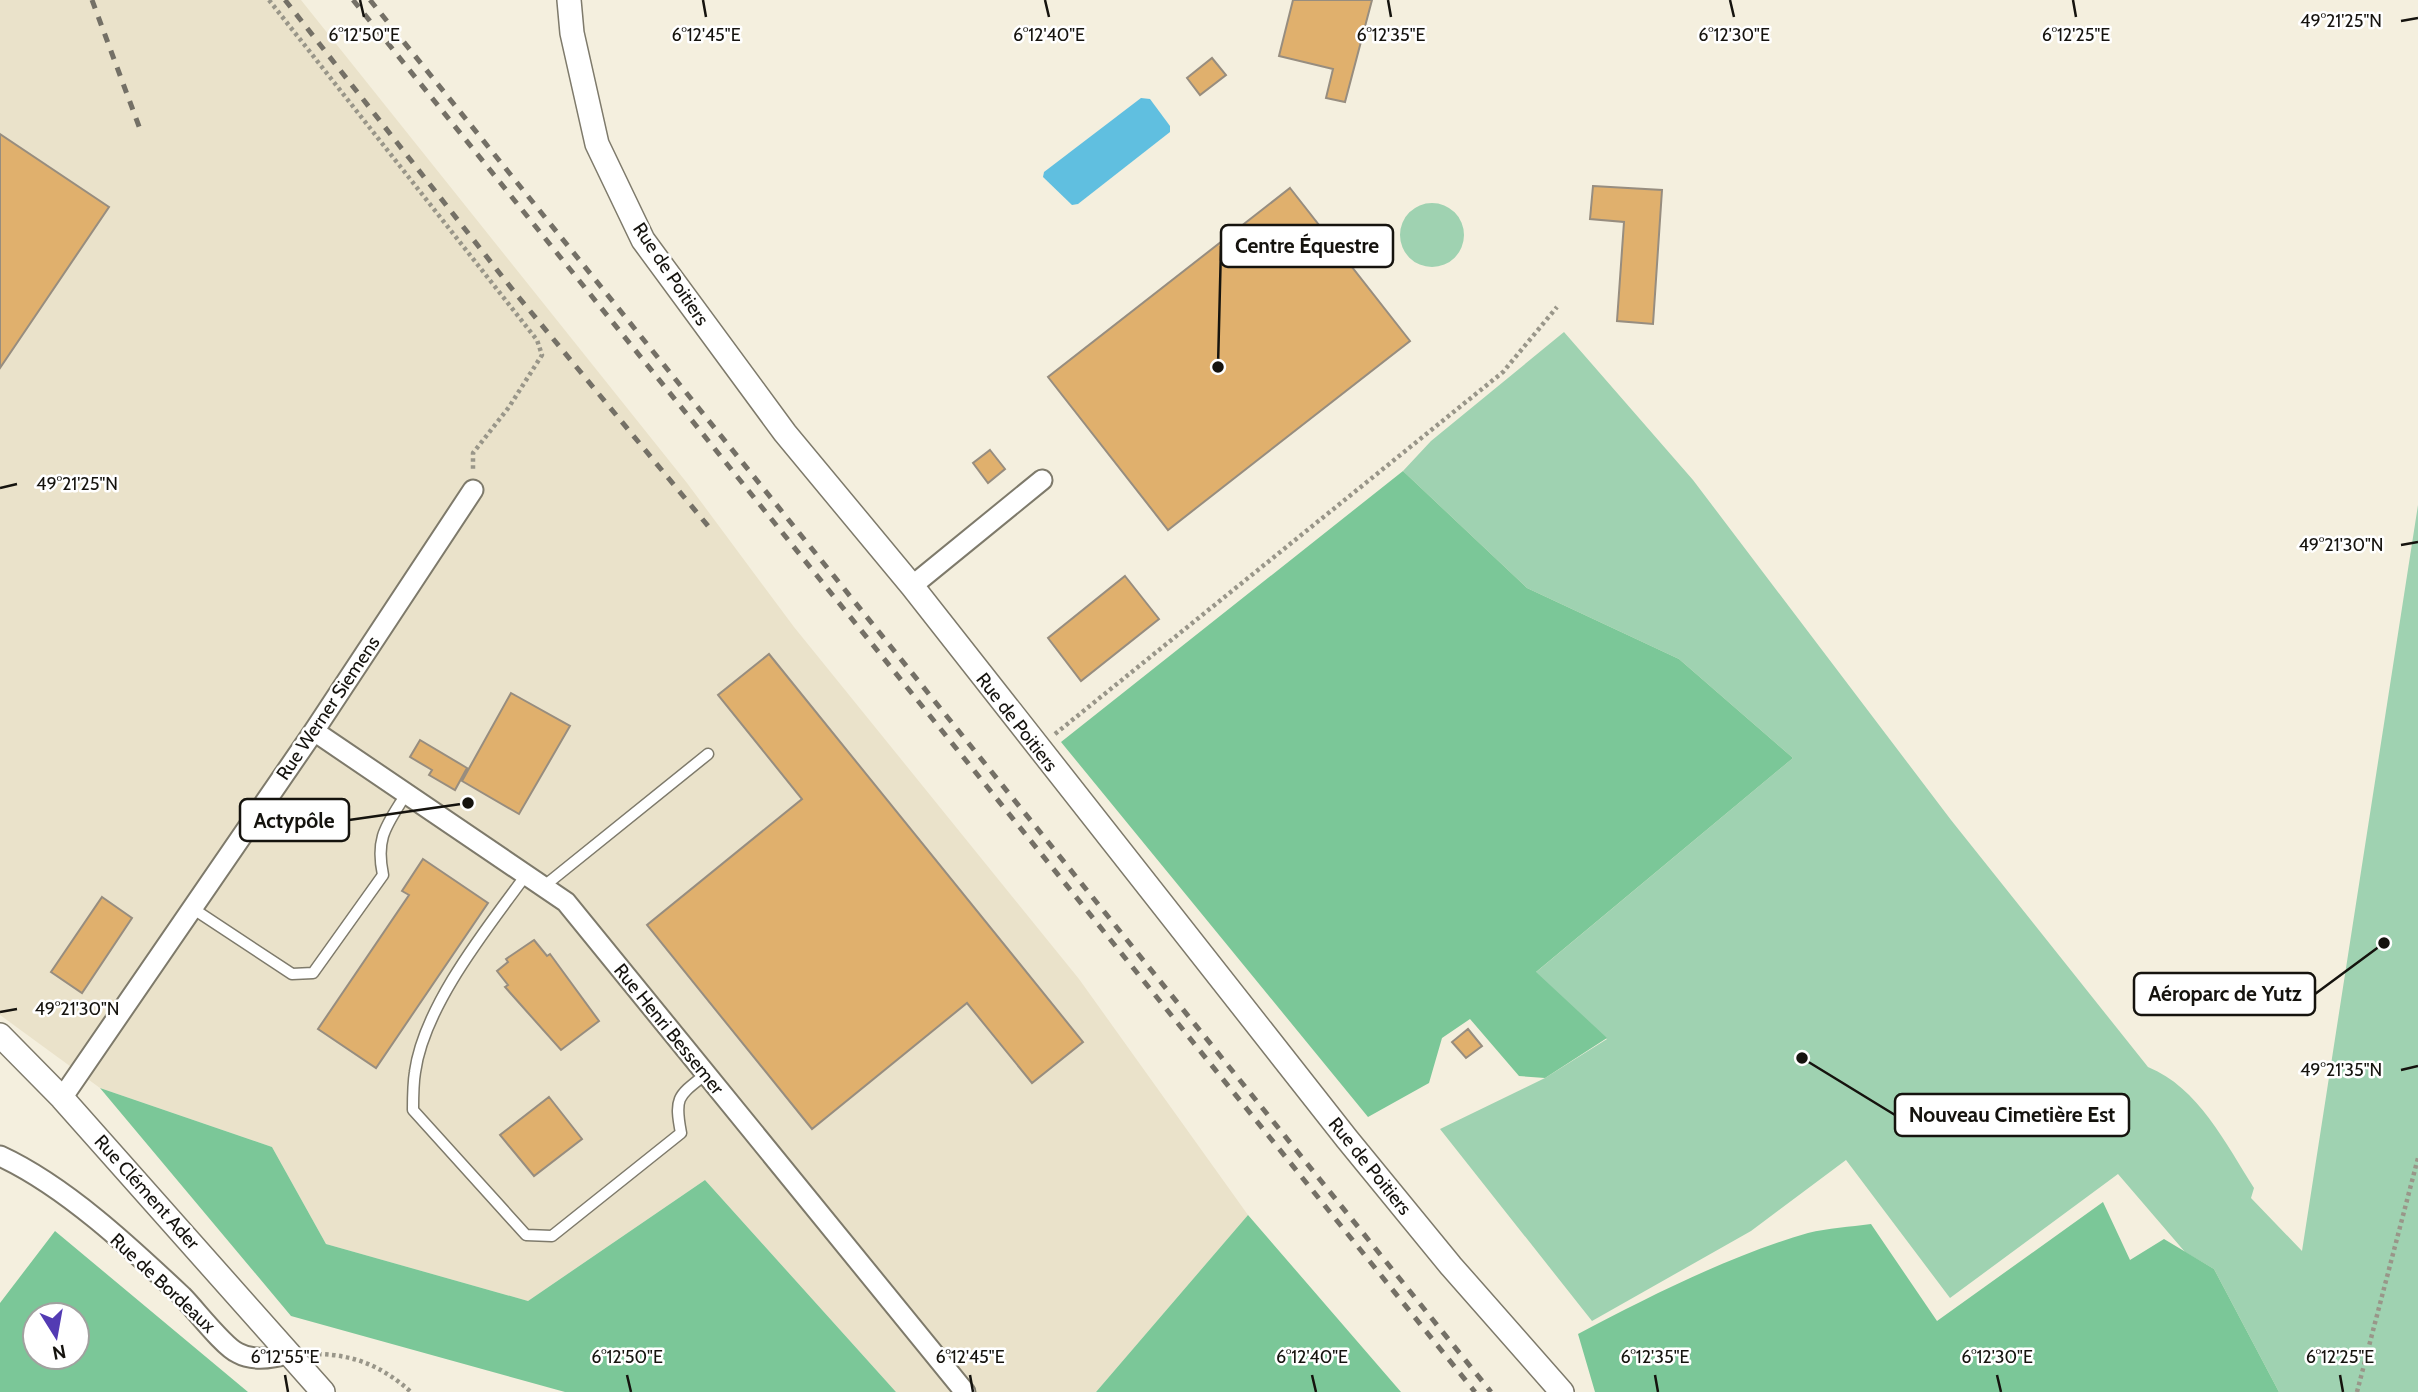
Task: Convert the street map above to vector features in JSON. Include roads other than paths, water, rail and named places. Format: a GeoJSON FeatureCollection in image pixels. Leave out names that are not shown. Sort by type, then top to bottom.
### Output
{"type":"FeatureCollection","features":[{"type":"Feature","properties":{"kind":"street","name":"Rue de Poitiers"},"geometry":{"type":"LineString","coordinates":[[569,0],[572,33],[597,144],[643,240],[785,433],[912,586],[1037,749],[1356,1150],[1451,1266],[1562,1392]]}},
{"type":"Feature","properties":{"kind":"street"},"geometry":{"type":"LineString","coordinates":[[912,586],[1042,480]]}},
{"type":"Feature","properties":{"kind":"street","name":"Rue Werner Siemens"},"geometry":{"type":"LineString","coordinates":[[62,1098],[314,731],[473,490]]}},
{"type":"Feature","properties":{"kind":"street","name":"Rue Henri Bessemer"},"geometry":{"type":"LineString","coordinates":[[314,731],[566,902],[965,1392]]}},
{"type":"Feature","properties":{"kind":"street","name":"Rue Clément Ader"},"geometry":{"type":"LineString","coordinates":[[0,1035],[62,1098],[290,1353]]}},
{"type":"Feature","properties":{"kind":"street","name":"Rue de Bordeaux"},"geometry":{"type":"LineString","coordinates":[[0,1156],[19,1164],[75,1204],[181,1296],[238,1353],[268,1359],[290,1353]]}},
{"type":"Feature","properties":{"kind":"street"},"geometry":{"type":"LineString","coordinates":[[290,1353],[323,1392]]}},
{"type":"Feature","properties":{"kind":"lane"},"geometry":{"type":"LineString","coordinates":[[543,887],[708,754]]}},
{"type":"Feature","properties":{"kind":"lane"},"geometry":{"type":"LineString","coordinates":[[192,908],[292,974],[313,973],[383,875],[378,850],[389,823],[406,794]]}},
{"type":"Feature","properties":{"kind":"lane"},"geometry":{"type":"LineString","coordinates":[[526,875],[467,957],[428,1026],[415,1070],[413,1110],[517,1226],[526,1235],[552,1236],[681,1133],[676,1108],[679,1095],[706,1074]]}},
{"type":"Feature","properties":{"kind":"water"},"geometry":{"type":"Polygon","coordinates":[[[1141,98],[1150,99],[1170,126],[1170,132],[1078,204],[1072,205],[1043,177],[1044,172],[1141,98]]]}},
{"type":"Feature","properties":{"kind":"railway"},"geometry":{"type":"LineString","coordinates":[[92,0],[140,129]]}},
{"type":"Feature","properties":{"kind":"railway"},"geometry":{"type":"LineString","coordinates":[[285,0],[516,294],[713,532]]}},
{"type":"Feature","properties":{"kind":"railway"},"geometry":{"type":"LineString","coordinates":[[353,0],[1475,1392]]}},
{"type":"Feature","properties":{"kind":"railway"},"geometry":{"type":"LineString","coordinates":[[370,0],[1491,1392]]}},
{"type":"Feature","properties":{"kind":"place","name":"Centre Équestre"},"geometry":{"type":"Point","coordinates":[1218,367]}},
{"type":"Feature","properties":{"kind":"place","name":"Actypôle"},"geometry":{"type":"Point","coordinates":[468,803]}},
{"type":"Feature","properties":{"kind":"place","name":"Aéroparc de Yutz"},"geometry":{"type":"Point","coordinates":[2384,943]}},
{"type":"Feature","properties":{"kind":"place","name":"Nouveau Cimetière Est"},"geometry":{"type":"Point","coordinates":[1802,1058]}}]}
